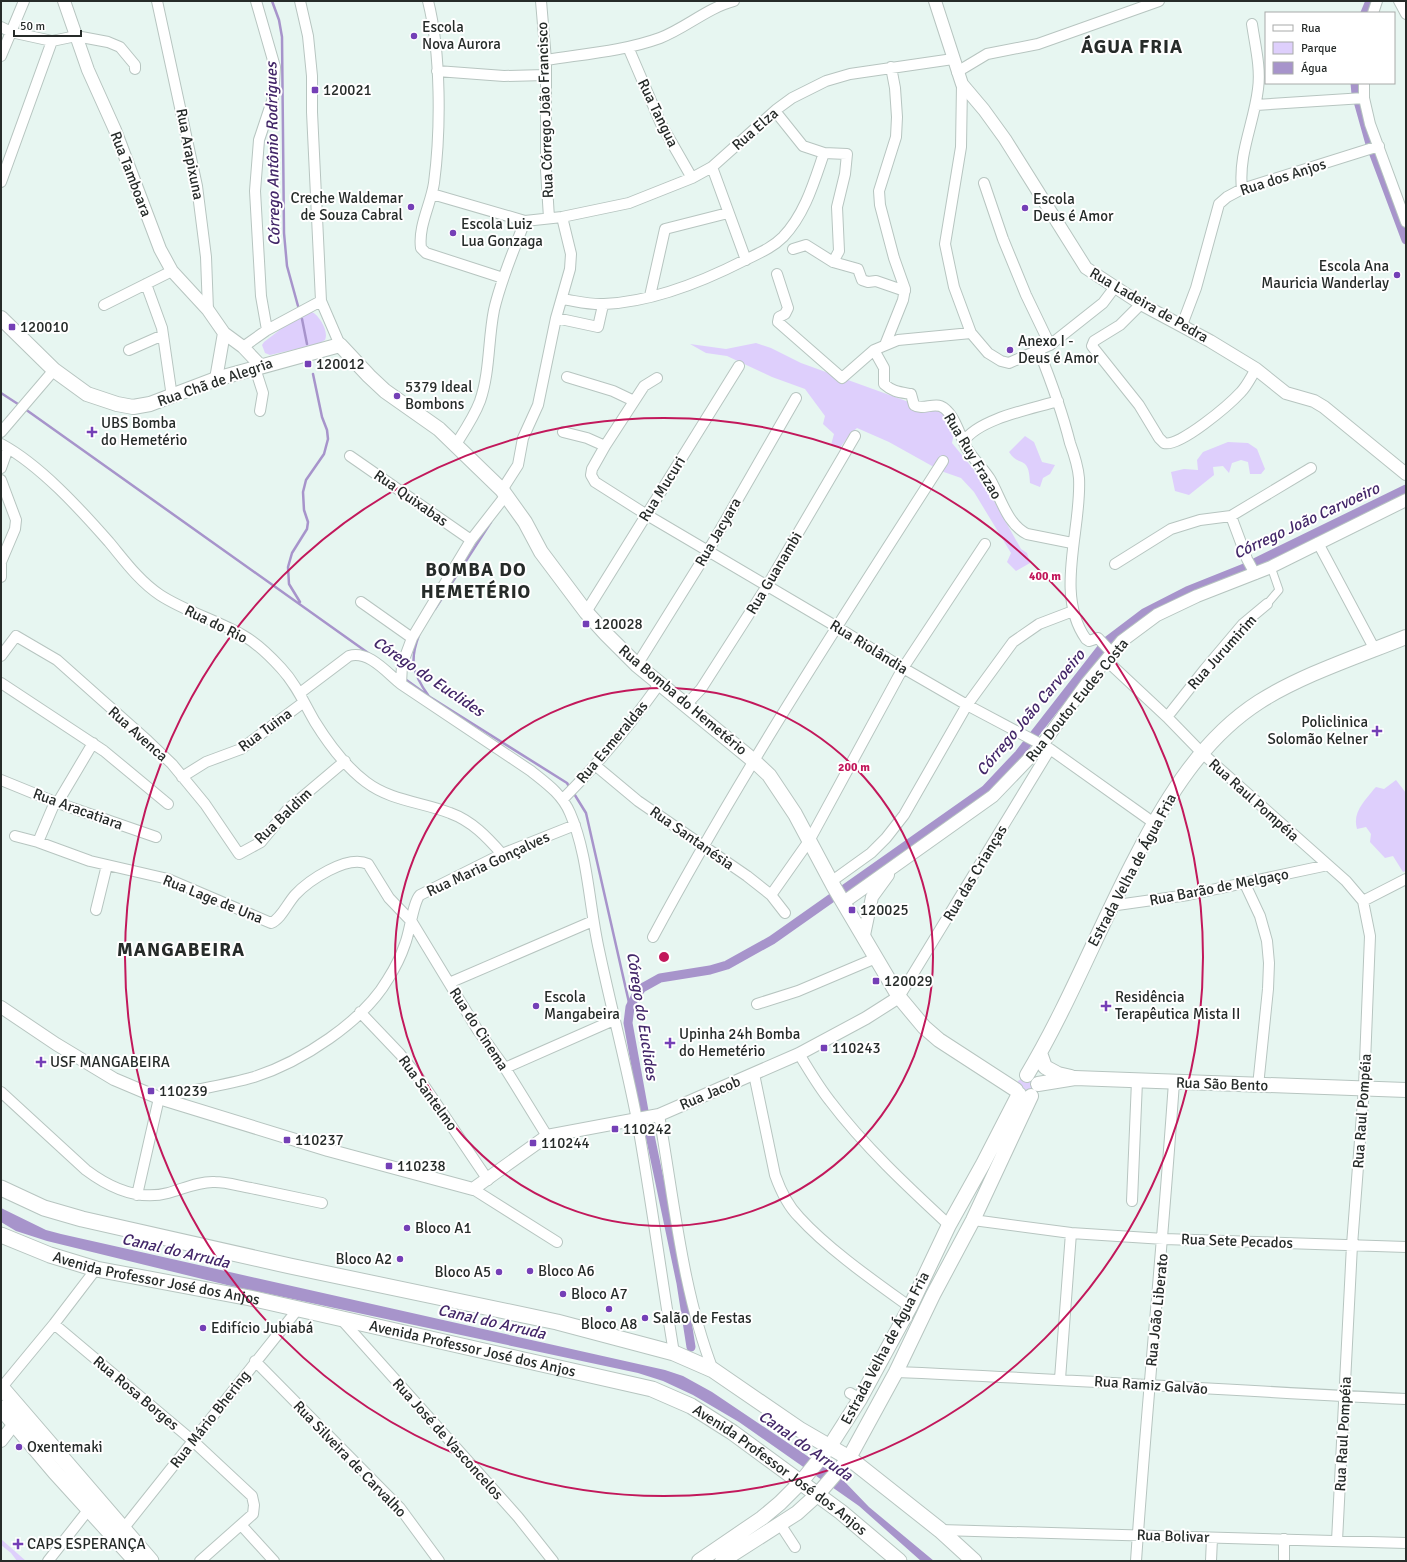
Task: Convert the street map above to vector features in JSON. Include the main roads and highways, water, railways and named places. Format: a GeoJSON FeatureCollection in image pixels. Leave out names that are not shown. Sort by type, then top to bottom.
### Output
{"type":"FeatureCollection","features":[{"type":"Feature","properties":{"kind":"main road","name":"Rua Chã de Alegria"},"geometry":{"type":"LineString","coordinates":[[1,318],[54,370],[87,394],[117,404],[133,407],[150,404],[172,397],[216,379],[340,345]]}},
{"type":"Feature","properties":{"kind":"main road","name":"Rua Bomba do Hemetério"},"geometry":{"type":"LineString","coordinates":[[340,345],[385,391],[439,429],[504,492],[525,522],[541,552],[586,612],[637,665],[769,775],[779,789],[899,997],[924,1027],[960,1055],[1022,1087]]}},
{"type":"Feature","properties":{"kind":"main road","name":"Estrada Velha de Água Fria"},"geometry":{"type":"LineString","coordinates":[[711,1556],[762,1518],[805,1477],[826,1451],[855,1396],[910,1307],[949,1225],[983,1164],[1040,1053],[1110,906],[1171,793],[1202,753],[1227,727],[1259,702],[1300,681],[1374,648],[1406,637]]}},
{"type":"Feature","properties":{"kind":"main road"},"geometry":{"type":"LineString","coordinates":[[1040,1053],[1045,1067],[1058,1074],[1075,1078]]}},
{"type":"Feature","properties":{"kind":"main road","name":"Rua São Bento"},"geometry":{"type":"LineString","coordinates":[[1022,1087],[1032,1076],[1038,1084],[1075,1078],[1258,1086],[1406,1090]]}},
{"type":"Feature","properties":{"kind":"main road","name":"Estrada Velha de Água Fria"},"geometry":{"type":"LineString","coordinates":[[711,1556],[780,1524],[822,1489],[844,1464],[896,1372],[933,1295],[973,1220],[1022,1087]]}},
{"type":"Feature","properties":{"kind":"main road"},"geometry":{"type":"LineString","coordinates":[[1,1188],[44,1208],[82,1219],[290,1266],[557,1322],[674,1353],[713,1370],[799,1429],[844,1464],[940,1530],[974,1561]]}},
{"type":"Feature","properties":{"kind":"main road","name":"Avenida Professor José dos Anjos"},"geometry":{"type":"LineString","coordinates":[[1,1235],[50,1255],[96,1269],[298,1309],[652,1388],[805,1477],[822,1489],[899,1561]]}},
{"type":"Feature","properties":{"kind":"main road"},"geometry":{"type":"LineString","coordinates":[[1,1387],[151,1561]]}},
{"type":"Feature","properties":{"kind":"main road"},"geometry":{"type":"LineString","coordinates":[[1,1408],[136,1561]]}},
{"type":"Feature","properties":{"kind":"water"},"geometry":{"type":"Polygon","coordinates":[[[1,1208],[46,1230],[61,1234],[665,1370],[683,1376],[712,1392],[843,1480],[869,1507],[934,1561],[921,1561],[859,1506],[739,1422],[693,1395],[663,1381],[638,1373],[227,1285],[47,1241],[16,1231],[1,1222],[1,1208]]]}},
{"type":"Feature","properties":{"kind":"waterway","name":"Córrego Antônio Rodrigues"},"geometry":{"type":"LineString","coordinates":[[272,1],[279,20],[282,37],[284,233],[287,266],[298,306]]}},
{"type":"Feature","properties":{"kind":"waterway","name":"Córrego João Carvoeiro"},"geometry":{"type":"LineString","coordinates":[[1365,12],[1370,1]]}},
{"type":"Feature","properties":{"kind":"waterway","name":"Córrego João Carvoeiro"},"geometry":{"type":"LineString","coordinates":[[1355,84],[1356,94],[1370,144],[1406,240]]}},
{"type":"Feature","properties":{"kind":"waterway","name":"Córrego Antônio Rodrigues"},"geometry":{"type":"LineString","coordinates":[[302,319],[307,344]]}},
{"type":"Feature","properties":{"kind":"waterway","name":"Córrego Antônio Rodrigues"},"geometry":{"type":"LineString","coordinates":[[300,602],[289,584],[288,567],[292,553],[307,529],[308,522],[304,510],[303,492],[306,480],[324,454],[328,439],[313,374]]}},
{"type":"Feature","properties":{"kind":"waterway","name":"Córego do Euclides"},"geometry":{"type":"LineString","coordinates":[[1,393],[21,406]]}},
{"type":"Feature","properties":{"kind":"waterway","name":"Córego do Euclides"},"geometry":{"type":"LineString","coordinates":[[25,409],[371,655]]}},
{"type":"Feature","properties":{"kind":"waterway","name":"Córrego João Carvoeiro"},"geometry":{"type":"LineString","coordinates":[[644,1111],[628,1023],[630,1007],[642,988],[660,978],[710,970],[727,965],[772,940],[985,790],[1019,754],[1107,641],[1144,613],[1187,591],[1242,569],[1406,489]]}},
{"type":"Feature","properties":{"kind":"waterway"},"geometry":{"type":"LineString","coordinates":[[435,609],[491,522]]}},
{"type":"Feature","properties":{"kind":"waterway"},"geometry":{"type":"LineString","coordinates":[[419,635],[414,652],[414,667],[416,674],[428,695]]}},
{"type":"Feature","properties":{"kind":"waterway","name":"Córego do Euclides"},"geometry":{"type":"LineString","coordinates":[[405,679],[430,697],[567,783],[570,788]]}},
{"type":"Feature","properties":{"kind":"waterway","name":"Córego do Euclides"},"geometry":{"type":"LineString","coordinates":[[573,792],[586,813],[630,1007]]}},
{"type":"Feature","properties":{"kind":"waterway","name":"Córego do Euclides"},"geometry":{"type":"LineString","coordinates":[[648,1126],[681,1283],[691,1347]]}},
{"type":"Feature","properties":{"kind":"place","name":"Escola Nova Aurora"},"geometry":{"type":"Point","coordinates":[414,36]}},
{"type":"Feature","properties":{"kind":"place","name":"120021"},"geometry":{"type":"Point","coordinates":[315,90]}},
{"type":"Feature","properties":{"kind":"place","name":"Creche Waldemar de Souza Cabral"},"geometry":{"type":"Point","coordinates":[411,207]}},
{"type":"Feature","properties":{"kind":"place","name":"Escola Deus é Amor"},"geometry":{"type":"Point","coordinates":[1025,208]}},
{"type":"Feature","properties":{"kind":"place","name":"Escola Luiz Lua Gonzaga"},"geometry":{"type":"Point","coordinates":[453,233]}},
{"type":"Feature","properties":{"kind":"place","name":"Escola Ana Mauricia Wanderlay"},"geometry":{"type":"Point","coordinates":[1397,275]}},
{"type":"Feature","properties":{"kind":"place","name":"120010"},"geometry":{"type":"Point","coordinates":[12,327]}},
{"type":"Feature","properties":{"kind":"place","name":"Anexo I - Deus é Amor"},"geometry":{"type":"Point","coordinates":[1010,350]}},
{"type":"Feature","properties":{"kind":"place","name":"120012"},"geometry":{"type":"Point","coordinates":[308,364]}},
{"type":"Feature","properties":{"kind":"place","name":"5379 Ideal Bombons"},"geometry":{"type":"Point","coordinates":[397,396]}},
{"type":"Feature","properties":{"kind":"place","name":"UBS Bomba do Hemetério"},"geometry":{"type":"Point","coordinates":[92,432]}},
{"type":"Feature","properties":{"kind":"place","name":"120028"},"geometry":{"type":"Point","coordinates":[586,624]}},
{"type":"Feature","properties":{"kind":"place","name":"Policlinica Solomão Kelner"},"geometry":{"type":"Point","coordinates":[1377,731]}},
{"type":"Feature","properties":{"kind":"place","name":"120025"},"geometry":{"type":"Point","coordinates":[852,910]}},
{"type":"Feature","properties":{"kind":"place","name":"120029"},"geometry":{"type":"Point","coordinates":[876,981]}},
{"type":"Feature","properties":{"kind":"place","name":"Escola Mangabeira"},"geometry":{"type":"Point","coordinates":[536,1006]}},
{"type":"Feature","properties":{"kind":"place","name":"Residência Terapêutica Mista II"},"geometry":{"type":"Point","coordinates":[1106,1006]}},
{"type":"Feature","properties":{"kind":"place","name":"Upinha 24h Bomba do Hemetério"},"geometry":{"type":"Point","coordinates":[670,1043]}},
{"type":"Feature","properties":{"kind":"place","name":"110243"},"geometry":{"type":"Point","coordinates":[824,1048]}},
{"type":"Feature","properties":{"kind":"place","name":"USF MANGABEIRA"},"geometry":{"type":"Point","coordinates":[41,1062]}},
{"type":"Feature","properties":{"kind":"place","name":"110239"},"geometry":{"type":"Point","coordinates":[151,1091]}},
{"type":"Feature","properties":{"kind":"place","name":"110242"},"geometry":{"type":"Point","coordinates":[615,1129]}},
{"type":"Feature","properties":{"kind":"place","name":"110237"},"geometry":{"type":"Point","coordinates":[287,1140]}},
{"type":"Feature","properties":{"kind":"place","name":"110244"},"geometry":{"type":"Point","coordinates":[533,1143]}},
{"type":"Feature","properties":{"kind":"place","name":"110238"},"geometry":{"type":"Point","coordinates":[389,1166]}},
{"type":"Feature","properties":{"kind":"place","name":"Bloco A1"},"geometry":{"type":"Point","coordinates":[407,1228]}},
{"type":"Feature","properties":{"kind":"place","name":"Bloco A2"},"geometry":{"type":"Point","coordinates":[400,1259]}},
{"type":"Feature","properties":{"kind":"place","name":"Bloco A6"},"geometry":{"type":"Point","coordinates":[530,1271]}},
{"type":"Feature","properties":{"kind":"place","name":"Bloco A5"},"geometry":{"type":"Point","coordinates":[499,1272]}},
{"type":"Feature","properties":{"kind":"place","name":"Bloco A7"},"geometry":{"type":"Point","coordinates":[563,1294]}},
{"type":"Feature","properties":{"kind":"place","name":"Bloco A8"},"geometry":{"type":"Point","coordinates":[609,1309]}},
{"type":"Feature","properties":{"kind":"place","name":"Salão de Festas"},"geometry":{"type":"Point","coordinates":[645,1318]}},
{"type":"Feature","properties":{"kind":"place","name":"Edifício Jubiabá"},"geometry":{"type":"Point","coordinates":[203,1328]}},
{"type":"Feature","properties":{"kind":"place","name":"Oxentemaki"},"geometry":{"type":"Point","coordinates":[19,1447]}},
{"type":"Feature","properties":{"kind":"place","name":"CAPS ESPERANÇA"},"geometry":{"type":"Point","coordinates":[18,1544]}},
{"type":"Feature","properties":{"kind":"district","name":"ÁGUA FRIA"},"geometry":{"type":"Point","coordinates":[1132,46]}},
{"type":"Feature","properties":{"kind":"district","name":"BOMBA DO HEMETÉRIO"},"geometry":{"type":"Point","coordinates":[476,580]}},
{"type":"Feature","properties":{"kind":"district","name":"MANGABEIRA"},"geometry":{"type":"Point","coordinates":[181,949]}},
{"type":"Feature","properties":{"kind":"water label","name":"Canal do Arruda"},"geometry":{"type":"Point","coordinates":[176,1250]}},
{"type":"Feature","properties":{"kind":"water label","name":"Canal do Arruda"},"geometry":{"type":"Point","coordinates":[492,1321]}},
{"type":"Feature","properties":{"kind":"water label","name":"Canal do Arruda"},"geometry":{"type":"Point","coordinates":[806,1445]}}]}
